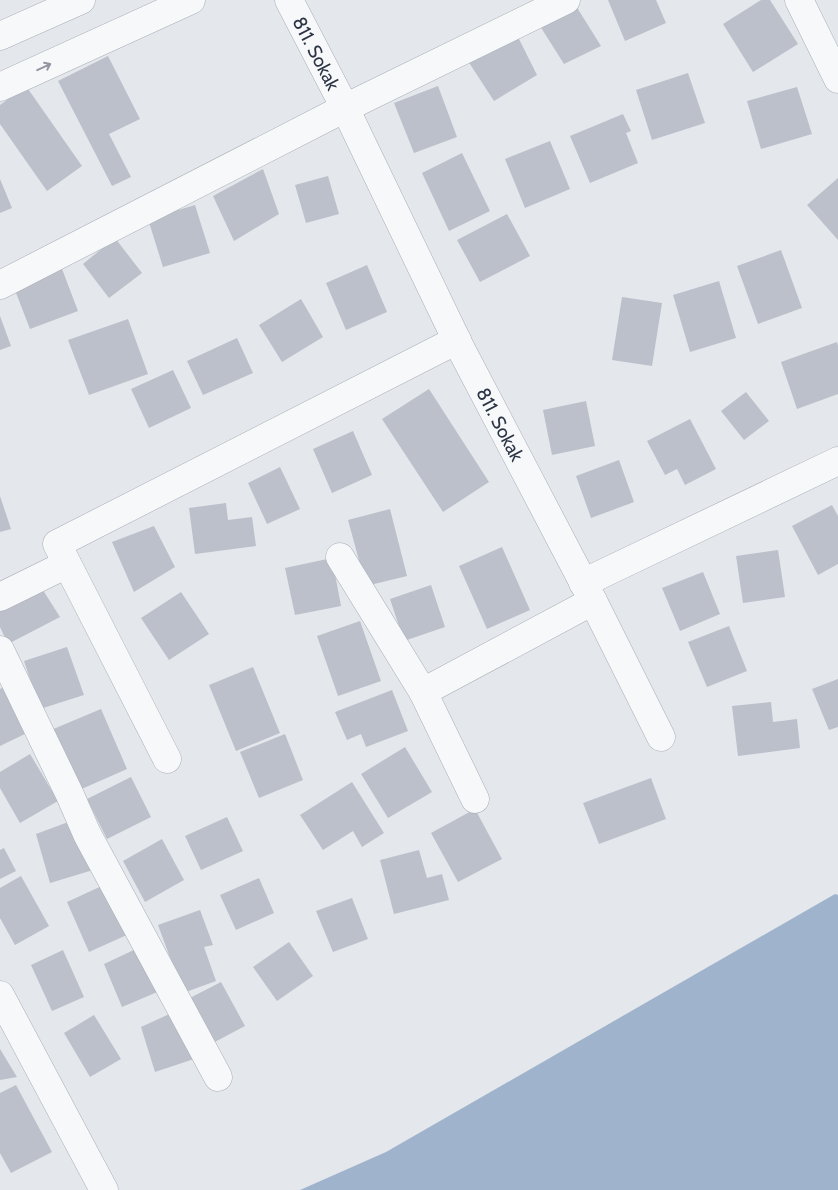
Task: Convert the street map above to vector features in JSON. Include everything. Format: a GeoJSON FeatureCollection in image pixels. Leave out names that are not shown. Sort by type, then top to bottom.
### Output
{"type":"FeatureCollection","features":[{"type":"Feature","properties":{"kind":"street"},"geometry":{"type":"LineString","coordinates":[[0,36],[81,0]]}},
{"type":"Feature","properties":{"kind":"street"},"geometry":{"type":"LineString","coordinates":[[0,87],[191,0]]}},
{"type":"Feature","properties":{"kind":"street","name":"811. Sokak"},"geometry":{"type":"LineString","coordinates":[[289,0],[345,108],[457,340],[661,736]]}},
{"type":"Feature","properties":{"kind":"street","name":"811. Sokak"},"geometry":{"type":"LineString","coordinates":[[345,108],[566,0]]}},
{"type":"Feature","properties":{"kind":"street"},"geometry":{"type":"LineString","coordinates":[[799,0],[838,79]]}},
{"type":"Feature","properties":{"kind":"street"},"geometry":{"type":"LineString","coordinates":[[0,285],[345,108]]}},
{"type":"Feature","properties":{"kind":"street"},"geometry":{"type":"LineString","coordinates":[[166,758],[57,544],[457,340]]}},
{"type":"Feature","properties":{"kind":"street"},"geometry":{"type":"LineString","coordinates":[[423,692],[588,592],[838,461]]}},
{"type":"Feature","properties":{"kind":"street"},"geometry":{"type":"LineString","coordinates":[[340,557],[423,692],[475,799]]}},
{"type":"Feature","properties":{"kind":"street"},"geometry":{"type":"LineString","coordinates":[[0,597],[67,564]]}},
{"type":"Feature","properties":{"kind":"street"},"geometry":{"type":"LineString","coordinates":[[0,650],[87,834],[218,1077]]}},
{"type":"Feature","properties":{"kind":"street"},"geometry":{"type":"LineString","coordinates":[[0,995],[104,1190]]}},
{"type":"Feature","properties":{"kind":"water"},"geometry":{"type":"Polygon","coordinates":[[[835,894],[838,895],[838,1190],[300,1190],[386,1152],[835,894]]]}},
{"type":"Feature","properties":{"kind":"building"},"geometry":{"type":"Polygon","coordinates":[[[608,0],[656,0],[666,23],[625,41],[608,0]]]}},
{"type":"Feature","properties":{"kind":"building"},"geometry":{"type":"Polygon","coordinates":[[[761,0],[770,0],[798,44],[753,72],[723,24],[761,0]]]}},
{"type":"Feature","properties":{"kind":"building"},"geometry":{"type":"Polygon","coordinates":[[[576,6],[601,46],[564,64],[540,26],[576,6]]]}},
{"type":"Feature","properties":{"kind":"building"},"geometry":{"type":"Polygon","coordinates":[[[517,35],[537,75],[494,101],[468,61],[517,35]]]}},
{"type":"Feature","properties":{"kind":"building"},"geometry":{"type":"Polygon","coordinates":[[[108,56],[140,119],[109,134],[131,177],[112,186],[58,81],[108,56]]]}},
{"type":"Feature","properties":{"kind":"building"},"geometry":{"type":"Polygon","coordinates":[[[688,73],[705,123],[652,140],[636,90],[688,73]]]}},
{"type":"Feature","properties":{"kind":"building"},"geometry":{"type":"Polygon","coordinates":[[[26,86],[82,166],[47,191],[0,124],[0,105],[26,86]]]}},
{"type":"Feature","properties":{"kind":"building"},"geometry":{"type":"Polygon","coordinates":[[[438,86],[457,137],[414,153],[394,103],[438,86]]]}},
{"type":"Feature","properties":{"kind":"building"},"geometry":{"type":"Polygon","coordinates":[[[797,87],[812,134],[761,149],[747,101],[797,87]]]}},
{"type":"Feature","properties":{"kind":"building"},"geometry":{"type":"Polygon","coordinates":[[[623,114],[631,131],[626,133],[638,163],[590,183],[570,136],[623,114]]]}},
{"type":"Feature","properties":{"kind":"building"},"geometry":{"type":"Polygon","coordinates":[[[550,141],[570,189],[525,208],[505,159],[550,141]]]}},
{"type":"Feature","properties":{"kind":"building"},"geometry":{"type":"Polygon","coordinates":[[[462,153],[490,211],[449,231],[422,173],[462,153]]]}},
{"type":"Feature","properties":{"kind":"building"},"geometry":{"type":"Polygon","coordinates":[[[263,169],[279,214],[234,241],[213,196],[263,169]]]}},
{"type":"Feature","properties":{"kind":"building"},"geometry":{"type":"Polygon","coordinates":[[[328,176],[339,214],[306,223],[295,185],[328,176]]]}},
{"type":"Feature","properties":{"kind":"building"},"geometry":{"type":"Polygon","coordinates":[[[838,178],[838,240],[807,205],[838,178]]]}},
{"type":"Feature","properties":{"kind":"building"},"geometry":{"type":"Polygon","coordinates":[[[0,179],[12,208],[0,213],[0,179]]]}},
{"type":"Feature","properties":{"kind":"building"},"geometry":{"type":"Polygon","coordinates":[[[195,205],[210,253],[163,267],[148,219],[195,205]]]}},
{"type":"Feature","properties":{"kind":"building"},"geometry":{"type":"Polygon","coordinates":[[[507,214],[530,256],[480,282],[457,240],[507,214]]]}},
{"type":"Feature","properties":{"kind":"building"},"geometry":{"type":"Polygon","coordinates":[[[115,238],[142,273],[109,298],[83,264],[115,238]]]}},
{"type":"Feature","properties":{"kind":"building"},"geometry":{"type":"Polygon","coordinates":[[[781,250],[802,308],[758,324],[737,266],[781,250]]]}},
{"type":"Feature","properties":{"kind":"building"},"geometry":{"type":"Polygon","coordinates":[[[59,261],[78,311],[30,329],[11,280],[59,261]]]}},
{"type":"Feature","properties":{"kind":"building"},"geometry":{"type":"Polygon","coordinates":[[[367,265],[387,312],[346,330],[326,283],[367,265]]]}},
{"type":"Feature","properties":{"kind":"building"},"geometry":{"type":"Polygon","coordinates":[[[719,281],[736,338],[690,352],[673,295],[719,281]]]}},
{"type":"Feature","properties":{"kind":"building"},"geometry":{"type":"Polygon","coordinates":[[[622,297],[662,303],[652,366],[612,360],[622,297]]]}},
{"type":"Feature","properties":{"kind":"building"},"geometry":{"type":"Polygon","coordinates":[[[301,299],[323,337],[282,362],[259,325],[301,299]]]}},
{"type":"Feature","properties":{"kind":"building"},"geometry":{"type":"Polygon","coordinates":[[[0,316],[11,346],[0,350],[0,316]]]}},
{"type":"Feature","properties":{"kind":"building"},"geometry":{"type":"Polygon","coordinates":[[[128,319],[148,374],[89,395],[68,340],[128,319]]]}},
{"type":"Feature","properties":{"kind":"building"},"geometry":{"type":"Polygon","coordinates":[[[237,338],[253,373],[203,395],[187,361],[237,338]]]}},
{"type":"Feature","properties":{"kind":"building"},"geometry":{"type":"Polygon","coordinates":[[[837,342],[838,394],[797,409],[781,362],[837,342]]]}},
{"type":"Feature","properties":{"kind":"building"},"geometry":{"type":"Polygon","coordinates":[[[173,370],[191,408],[149,428],[131,389],[173,370]]]}},
{"type":"Feature","properties":{"kind":"building"},"geometry":{"type":"Polygon","coordinates":[[[429,389],[489,482],[443,512],[382,419],[429,389]]]}},
{"type":"Feature","properties":{"kind":"building"},"geometry":{"type":"Polygon","coordinates":[[[746,392],[769,421],[744,440],[721,411],[746,392]]]}},
{"type":"Feature","properties":{"kind":"building"},"geometry":{"type":"Polygon","coordinates":[[[586,401],[595,446],[552,455],[543,410],[586,401]]]}},
{"type":"Feature","properties":{"kind":"building"},"geometry":{"type":"Polygon","coordinates":[[[690,419],[716,469],[685,485],[677,469],[665,475],[647,441],[690,419]]]}},
{"type":"Feature","properties":{"kind":"building"},"geometry":{"type":"Polygon","coordinates":[[[353,431],[372,475],[332,493],[313,449],[353,431]]]}},
{"type":"Feature","properties":{"kind":"building"},"geometry":{"type":"Polygon","coordinates":[[[619,460],[634,502],[591,518],[576,476],[619,460]]]}},
{"type":"Feature","properties":{"kind":"building"},"geometry":{"type":"Polygon","coordinates":[[[280,467],[300,509],[267,524],[248,483],[280,467]]]}},
{"type":"Feature","properties":{"kind":"building"},"geometry":{"type":"Polygon","coordinates":[[[0,496],[11,529],[0,532],[0,496]]]}},
{"type":"Feature","properties":{"kind":"building"},"geometry":{"type":"Polygon","coordinates":[[[226,503],[228,520],[252,517],[256,546],[195,554],[189,508],[226,503]]]}},
{"type":"Feature","properties":{"kind":"building"},"geometry":{"type":"Polygon","coordinates":[[[832,505],[838,516],[838,564],[818,575],[792,526],[832,505]]]}},
{"type":"Feature","properties":{"kind":"building"},"geometry":{"type":"Polygon","coordinates":[[[390,509],[407,576],[366,586],[348,520],[390,509]]]}},
{"type":"Feature","properties":{"kind":"building"},"geometry":{"type":"Polygon","coordinates":[[[154,526],[175,567],[134,592],[112,542],[154,526]]]}},
{"type":"Feature","properties":{"kind":"building"},"geometry":{"type":"Polygon","coordinates":[[[502,547],[530,610],[487,629],[459,566],[502,547]]]}},
{"type":"Feature","properties":{"kind":"building"},"geometry":{"type":"Polygon","coordinates":[[[778,550],[785,597],[743,603],[736,556],[778,550]]]}},
{"type":"Feature","properties":{"kind":"building"},"geometry":{"type":"Polygon","coordinates":[[[332,558],[341,606],[295,615],[285,568],[332,558]]]}},
{"type":"Feature","properties":{"kind":"building"},"geometry":{"type":"Polygon","coordinates":[[[703,572],[720,614],[680,631],[662,588],[703,572]]]}},
{"type":"Feature","properties":{"kind":"building"},"geometry":{"type":"Polygon","coordinates":[[[431,585],[445,627],[404,641],[390,599],[431,585]]]}},
{"type":"Feature","properties":{"kind":"building"},"geometry":{"type":"Polygon","coordinates":[[[41,587],[60,617],[8,644],[0,627],[0,607],[41,587]]]}},
{"type":"Feature","properties":{"kind":"building"},"geometry":{"type":"Polygon","coordinates":[[[181,592],[209,634],[169,660],[141,618],[181,592]]]}},
{"type":"Feature","properties":{"kind":"building"},"geometry":{"type":"Polygon","coordinates":[[[360,621],[381,681],[338,696],[317,636],[360,621]]]}},
{"type":"Feature","properties":{"kind":"building"},"geometry":{"type":"Polygon","coordinates":[[[729,626],[747,671],[707,687],[688,642],[729,626]]]}},
{"type":"Feature","properties":{"kind":"building"},"geometry":{"type":"Polygon","coordinates":[[[67,647],[84,695],[40,709],[24,661],[67,647]]]}},
{"type":"Feature","properties":{"kind":"building"},"geometry":{"type":"Polygon","coordinates":[[[253,667],[280,733],[236,751],[209,685],[253,667]]]}},
{"type":"Feature","properties":{"kind":"building"},"geometry":{"type":"Polygon","coordinates":[[[838,679],[838,727],[829,730],[812,689],[838,679]]]}},
{"type":"Feature","properties":{"kind":"building"},"geometry":{"type":"Polygon","coordinates":[[[6,686],[29,732],[0,746],[0,689],[6,686]]]}},
{"type":"Feature","properties":{"kind":"building"},"geometry":{"type":"Polygon","coordinates":[[[392,690],[408,731],[366,747],[361,734],[347,740],[335,712],[392,690]]]}},
{"type":"Feature","properties":{"kind":"building"},"geometry":{"type":"Polygon","coordinates":[[[771,702],[773,722],[797,719],[800,748],[738,756],[732,706],[771,702]]]}},
{"type":"Feature","properties":{"kind":"building"},"geometry":{"type":"Polygon","coordinates":[[[101,709],[127,769],[77,791],[51,730],[101,709]]]}},
{"type":"Feature","properties":{"kind":"building"},"geometry":{"type":"Polygon","coordinates":[[[285,734],[303,780],[259,798],[240,752],[285,734]]]}},
{"type":"Feature","properties":{"kind":"building"},"geometry":{"type":"Polygon","coordinates":[[[405,747],[432,792],[388,818],[361,774],[405,747]]]}},
{"type":"Feature","properties":{"kind":"building"},"geometry":{"type":"Polygon","coordinates":[[[30,754],[58,801],[20,823],[0,788],[0,772],[30,754]]]}},
{"type":"Feature","properties":{"kind":"building"},"geometry":{"type":"Polygon","coordinates":[[[131,777],[151,817],[107,839],[87,799],[131,777]]]}},
{"type":"Feature","properties":{"kind":"building"},"geometry":{"type":"Polygon","coordinates":[[[651,778],[666,819],[599,844],[583,803],[651,778]]]}},
{"type":"Feature","properties":{"kind":"building"},"geometry":{"type":"Polygon","coordinates":[[[352,782],[384,833],[362,847],[353,831],[323,850],[300,815],[352,782]]]}},
{"type":"Feature","properties":{"kind":"building"},"geometry":{"type":"Polygon","coordinates":[[[475,809],[502,859],[458,882],[431,833],[475,809]]]}},
{"type":"Feature","properties":{"kind":"building"},"geometry":{"type":"Polygon","coordinates":[[[227,817],[243,851],[201,870],[185,836],[227,817]]]}},
{"type":"Feature","properties":{"kind":"building"},"geometry":{"type":"Polygon","coordinates":[[[71,821],[93,870],[50,883],[36,834],[71,821]]]}},
{"type":"Feature","properties":{"kind":"building"},"geometry":{"type":"Polygon","coordinates":[[[162,839],[184,880],[145,902],[123,861],[162,839]]]}},
{"type":"Feature","properties":{"kind":"building"},"geometry":{"type":"Polygon","coordinates":[[[4,848],[16,871],[0,879],[0,850],[4,848]]]}},
{"type":"Feature","properties":{"kind":"building"},"geometry":{"type":"Polygon","coordinates":[[[419,850],[427,878],[442,874],[449,900],[394,914],[380,860],[419,850]]]}},
{"type":"Feature","properties":{"kind":"building"},"geometry":{"type":"Polygon","coordinates":[[[21,876],[49,926],[15,945],[0,918],[0,888],[21,876]]]}},
{"type":"Feature","properties":{"kind":"building"},"geometry":{"type":"Polygon","coordinates":[[[259,878],[274,913],[236,930],[220,895],[259,878]]]}},
{"type":"Feature","properties":{"kind":"building"},"geometry":{"type":"Polygon","coordinates":[[[106,884],[129,934],[89,952],[67,902],[106,884]]]}},
{"type":"Feature","properties":{"kind":"building"},"geometry":{"type":"Polygon","coordinates":[[[352,898],[368,939],[333,952],[316,911],[352,898]]]}},
{"type":"Feature","properties":{"kind":"building"},"geometry":{"type":"Polygon","coordinates":[[[200,910],[213,945],[204,947],[216,981],[183,993],[158,925],[200,910]]]}},
{"type":"Feature","properties":{"kind":"building"},"geometry":{"type":"Polygon","coordinates":[[[289,942],[313,976],[277,1001],[253,967],[289,942]]]}},
{"type":"Feature","properties":{"kind":"building"},"geometry":{"type":"Polygon","coordinates":[[[138,948],[162,990],[122,1007],[104,964],[138,948]]]}},
{"type":"Feature","properties":{"kind":"building"},"geometry":{"type":"Polygon","coordinates":[[[63,950],[84,997],[52,1011],[31,965],[63,950]]]}},
{"type":"Feature","properties":{"kind":"building"},"geometry":{"type":"Polygon","coordinates":[[[221,982],[245,1026],[209,1045],[186,1000],[221,982]]]}},
{"type":"Feature","properties":{"kind":"building"},"geometry":{"type":"Polygon","coordinates":[[[176,1011],[197,1058],[155,1072],[141,1027],[176,1011]]]}},
{"type":"Feature","properties":{"kind":"building"},"geometry":{"type":"Polygon","coordinates":[[[94,1015],[121,1059],[90,1077],[64,1033],[94,1015]]]}},
{"type":"Feature","properties":{"kind":"building"},"geometry":{"type":"Polygon","coordinates":[[[0,1049],[17,1077],[0,1080],[0,1049]]]}},
{"type":"Feature","properties":{"kind":"building"},"geometry":{"type":"Polygon","coordinates":[[[16,1085],[52,1152],[11,1173],[0,1153],[0,1093],[16,1085]]]}}]}
